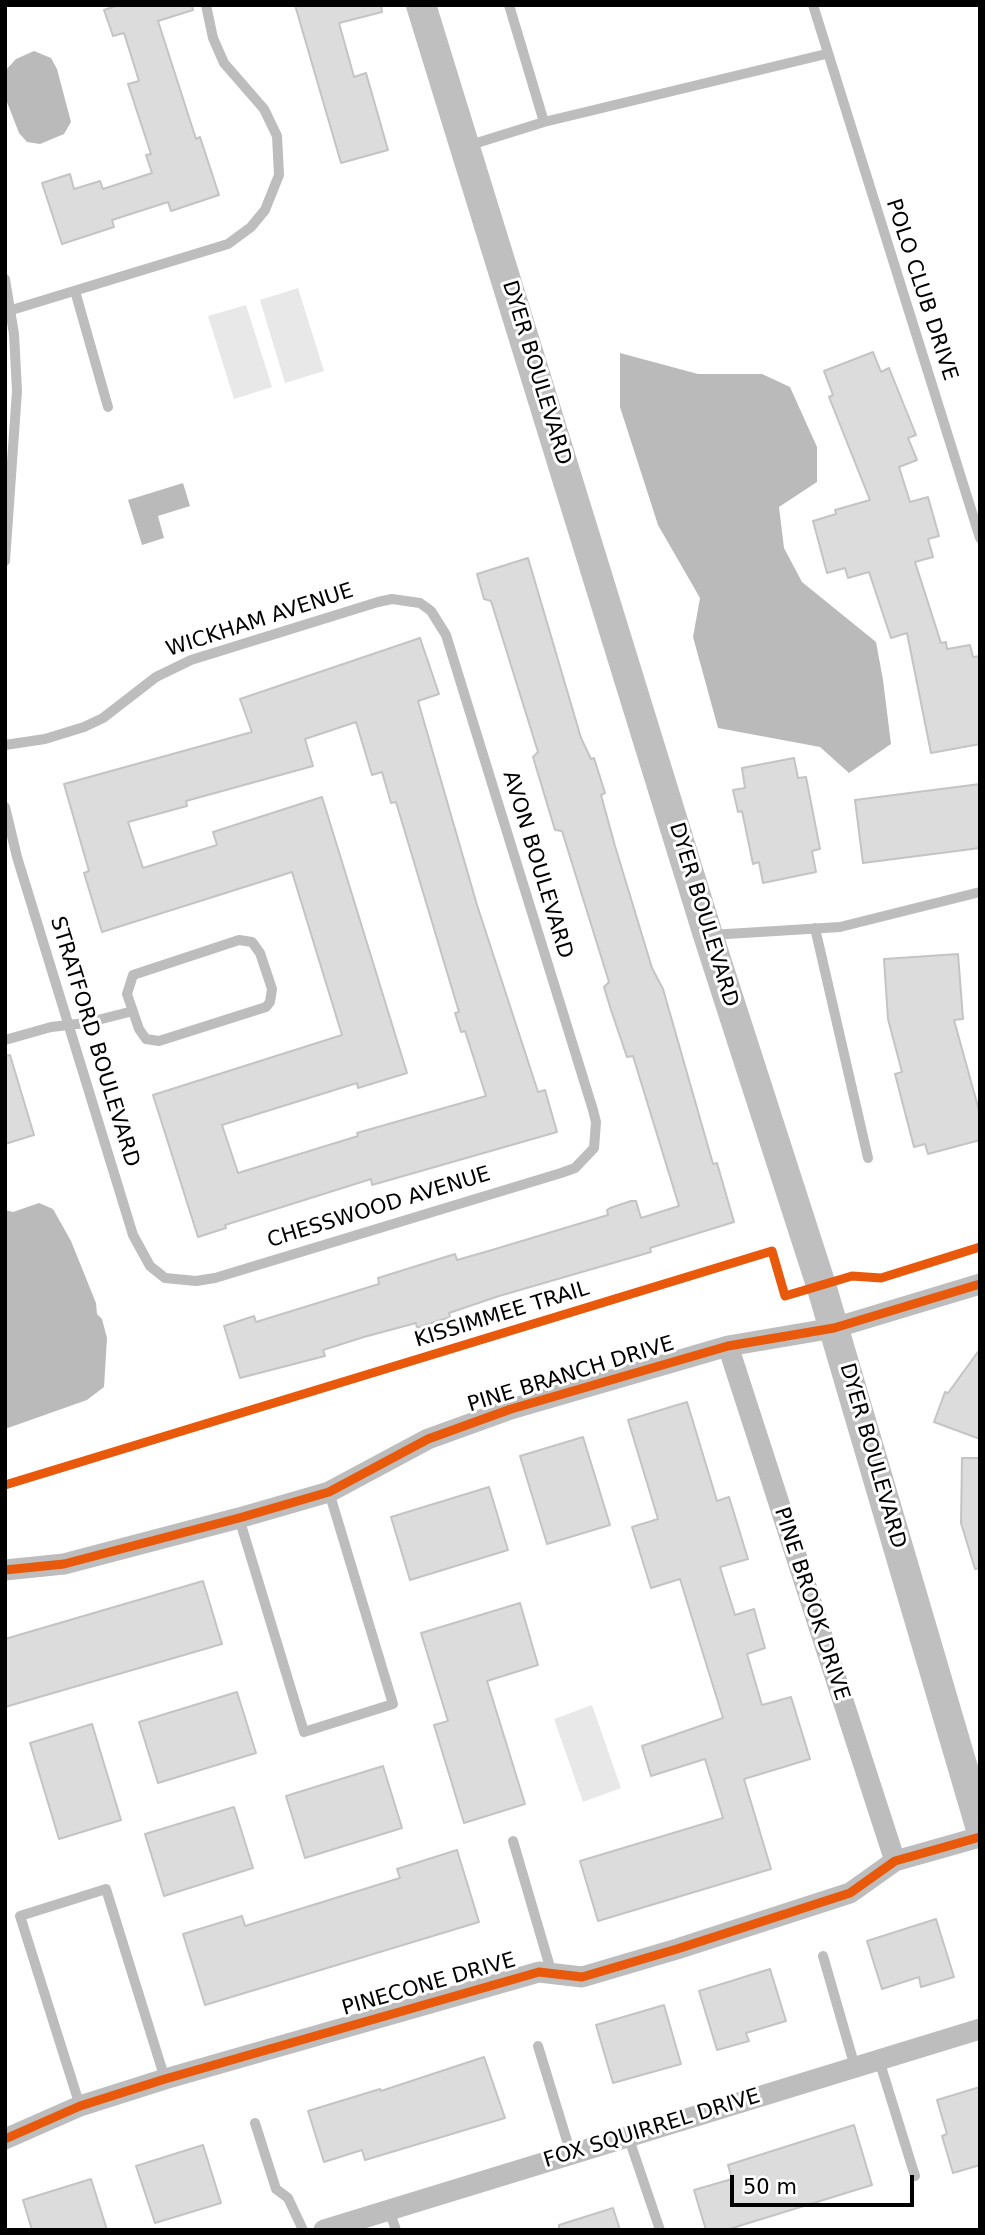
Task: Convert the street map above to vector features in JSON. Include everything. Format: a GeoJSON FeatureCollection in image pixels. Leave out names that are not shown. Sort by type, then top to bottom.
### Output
{"type":"FeatureCollection","features":[{"type":"Feature","properties":{"kind":"main road","name":"DYER BOULEVARD"},"geometry":{"type":"LineString","coordinates":[[421,5],[467,146],[708,935],[834,1328],[980,1826]]}},
{"type":"Feature","properties":{"kind":"street","name":"PINE BRANCH DRIVE"},"geometry":{"type":"LineString","coordinates":[[5,1570],[64,1564],[329,1492],[428,1438],[511,1409],[728,1346],[834,1328],[980,1284]]}},
{"type":"Feature","properties":{"kind":"street","name":"PINE BROOK DRIVE"},"geometry":{"type":"LineString","coordinates":[[728,1346],[895,1861]]}},
{"type":"Feature","properties":{"kind":"street","name":"PINECONE DRIVE"},"geometry":{"type":"LineString","coordinates":[[5,2139],[80,2106],[165,2079],[539,1972],[582,1977],[850,1893],[895,1861],[980,1837]]}},
{"type":"Feature","properties":{"kind":"street","name":"FOX SQUIRREL DRIVE"},"geometry":{"type":"LineString","coordinates":[[324,2230],[392,2220],[571,2154],[980,2029]]}},
{"type":"Feature","properties":{"kind":"lane"},"geometry":{"type":"LineString","coordinates":[[8,311],[228,244],[251,227],[265,210],[279,175],[277,136],[264,109],[224,63],[213,38],[206,5]]}},
{"type":"Feature","properties":{"kind":"lane"},"geometry":{"type":"LineString","coordinates":[[509,5],[544,122]]}},
{"type":"Feature","properties":{"kind":"lane","name":"POLO CLUB DRIVE"},"geometry":{"type":"LineString","coordinates":[[813,5],[826,54],[980,538]]}},
{"type":"Feature","properties":{"kind":"lane"},"geometry":{"type":"LineString","coordinates":[[467,146],[544,122],[826,54]]}},
{"type":"Feature","properties":{"kind":"lane"},"geometry":{"type":"LineString","coordinates":[[5,279],[16,359],[16,422],[5,561]]}},
{"type":"Feature","properties":{"kind":"lane"},"geometry":{"type":"LineString","coordinates":[[75,291],[108,408]]}},
{"type":"Feature","properties":{"kind":"lane","name":"WICKHAM AVENUE"},"geometry":{"type":"LineString","coordinates":[[5,745],[45,739],[84,727],[103,718],[156,677],[191,660],[378,602],[400,599],[420,603]]}},
{"type":"Feature","properties":{"kind":"lane","name":"AVON BOULEVARD"},"geometry":{"type":"LineString","coordinates":[[420,603],[440,622],[446,635],[593,1110],[596,1122],[594,1148]]}},
{"type":"Feature","properties":{"kind":"lane","name":"STRATFORD BOULEVARD"},"geometry":{"type":"LineString","coordinates":[[5,807],[17,857],[133,1235],[150,1266],[165,1278]]}},
{"type":"Feature","properties":{"kind":"lane"},"geometry":{"type":"LineString","coordinates":[[708,935],[840,927],[980,892]]}},
{"type":"Feature","properties":{"kind":"lane"},"geometry":{"type":"LineString","coordinates":[[815,928],[868,1158]]}},
{"type":"Feature","properties":{"kind":"lane"},"geometry":{"type":"LineString","coordinates":[[239,940],[252,942],[256,946],[272,989],[270,1002],[259,1011],[159,1041],[152,1041],[142,1035],[133,1012],[128,987],[139,970],[239,940]]}},
{"type":"Feature","properties":{"kind":"lane"},"geometry":{"type":"LineString","coordinates":[[5,1040],[133,1012]]}},
{"type":"Feature","properties":{"kind":"lane","name":"CHESSWOOD AVENUE"},"geometry":{"type":"LineString","coordinates":[[165,1278],[196,1282],[330,1244],[575,1168],[594,1148]]}},
{"type":"Feature","properties":{"kind":"lane"},"geometry":{"type":"LineString","coordinates":[[239,1518],[304,1732],[393,1704],[329,1492]]}},
{"type":"Feature","properties":{"kind":"lane"},"geometry":{"type":"LineString","coordinates":[[513,1841],[552,1974]]}},
{"type":"Feature","properties":{"kind":"lane"},"geometry":{"type":"LineString","coordinates":[[80,2106],[20,1916],[57,1904],[106,1889],[165,2079]]}},
{"type":"Feature","properties":{"kind":"lane"},"geometry":{"type":"LineString","coordinates":[[824,1956],[855,2067]]}},
{"type":"Feature","properties":{"kind":"lane"},"geometry":{"type":"LineString","coordinates":[[538,2046],[571,2154]]}},
{"type":"Feature","properties":{"kind":"lane"},"geometry":{"type":"LineString","coordinates":[[879,2060],[915,2176]]}},
{"type":"Feature","properties":{"kind":"lane"},"geometry":{"type":"LineString","coordinates":[[255,2123],[276,2189],[288,2198],[303,2230]]}},
{"type":"Feature","properties":{"kind":"lane"},"geometry":{"type":"LineString","coordinates":[[628,2136],[660,2230]]}},
{"type":"Feature","properties":{"kind":"shaded area"},"geometry":{"type":"Polygon","coordinates":[[[34,51],[51,58],[57,69],[71,122],[64,134],[40,144],[27,142],[19,133],[5,97],[5,71],[16,59],[34,51]]]}},
{"type":"Feature","properties":{"kind":"shaded area"},"geometry":{"type":"Polygon","coordinates":[[[298,288],[324,371],[285,383],[260,300],[298,288]]]}},
{"type":"Feature","properties":{"kind":"shaded area"},"geometry":{"type":"Polygon","coordinates":[[[246,305],[272,387],[234,399],[208,316],[246,305]]]}},
{"type":"Feature","properties":{"kind":"shaded area"},"geometry":{"type":"Polygon","coordinates":[[[620,353],[698,374],[762,374],[790,387],[817,447],[817,482],[779,507],[784,548],[802,582],[876,642],[883,680],[891,744],[849,773],[820,747],[718,728],[693,637],[700,598],[658,525],[620,407],[620,353]]]}},
{"type":"Feature","properties":{"kind":"shaded area"},"geometry":{"type":"Polygon","coordinates":[[[183,483],[190,506],[158,516],[164,538],[142,545],[128,500],[183,483]]]}},
{"type":"Feature","properties":{"kind":"shaded area"},"geometry":{"type":"Polygon","coordinates":[[[39,1203],[53,1209],[71,1241],[96,1303],[97,1314],[102,1319],[107,1338],[104,1387],[87,1400],[5,1429],[5,1210],[13,1212],[39,1203]]]}},
{"type":"Feature","properties":{"kind":"shaded area"},"geometry":{"type":"Polygon","coordinates":[[[592,1705],[621,1788],[583,1802],[554,1719],[592,1705]]]}},
{"type":"Feature","properties":{"kind":"building"},"geometry":{"type":"Polygon","coordinates":[[[119,5],[192,5],[193,10],[158,21],[196,139],[200,137],[219,195],[171,211],[168,202],[112,220],[114,227],[62,244],[42,183],[70,174],[74,189],[100,181],[103,189],[152,173],[146,155],[151,154],[128,84],[139,81],[124,33],[113,36],[104,10],[119,5]]]}},
{"type":"Feature","properties":{"kind":"building"},"geometry":{"type":"Polygon","coordinates":[[[295,5],[381,5],[382,12],[339,23],[354,77],[366,73],[388,150],[341,163],[295,5]]]}},
{"type":"Feature","properties":{"kind":"building"},"geometry":{"type":"Polygon","coordinates":[[[873,352],[881,372],[889,368],[916,435],[908,438],[917,460],[899,467],[910,502],[928,497],[939,536],[928,539],[933,557],[915,562],[941,643],[946,642],[947,649],[970,645],[973,657],[980,656],[980,744],[931,753],[907,633],[891,638],[869,572],[848,578],[845,568],[827,573],[813,521],[836,514],[835,510],[870,500],[829,397],[833,395],[824,371],[873,352]]]}},
{"type":"Feature","properties":{"kind":"building"},"geometry":{"type":"Polygon","coordinates":[[[528,558],[581,738],[591,759],[594,758],[605,793],[601,795],[615,846],[652,968],[663,989],[713,1164],[717,1163],[734,1222],[650,1248],[651,1252],[499,1296],[449,1313],[450,1317],[417,1328],[416,1323],[364,1337],[323,1350],[325,1356],[240,1378],[224,1326],[254,1316],[256,1322],[379,1284],[378,1278],[455,1254],[457,1260],[608,1215],[607,1210],[610,1208],[631,1201],[636,1201],[641,1218],[679,1206],[633,1056],[627,1057],[611,1010],[604,987],[609,982],[562,831],[555,830],[533,757],[538,752],[491,601],[484,599],[477,574],[528,558]]]}},
{"type":"Feature","properties":{"kind":"building"},"geometry":{"type":"Polygon","coordinates":[[[420,638],[439,694],[418,701],[477,905],[538,1092],[545,1090],[557,1132],[372,1185],[371,1179],[225,1225],[226,1228],[198,1237],[153,1095],[342,1035],[292,872],[102,932],[84,873],[89,871],[64,784],[252,732],[240,699],[420,638]],[[356,722],[305,739],[313,766],[186,801],[187,806],[128,822],[143,868],[217,845],[213,832],[322,797],[407,1073],[358,1088],[357,1083],[222,1125],[238,1173],[358,1136],[357,1133],[486,1096],[465,1031],[461,1032],[455,1013],[459,1012],[396,802],[391,803],[382,772],[372,775],[356,722]]]}},
{"type":"Feature","properties":{"kind":"building"},"geometry":{"type":"Polygon","coordinates":[[[794,758],[798,778],[806,777],[820,849],[812,851],[816,872],[763,883],[759,862],[753,864],[742,811],[738,812],[733,790],[745,788],[742,768],[794,758]]]}},
{"type":"Feature","properties":{"kind":"building"},"geometry":{"type":"Polygon","coordinates":[[[980,784],[980,848],[863,863],[855,800],[980,784]]]}},
{"type":"Feature","properties":{"kind":"building"},"geometry":{"type":"Polygon","coordinates":[[[958,954],[963,1019],[954,1020],[980,1114],[980,1140],[928,1154],[925,1144],[914,1147],[895,1074],[902,1072],[888,1019],[884,959],[958,954]]]}},
{"type":"Feature","properties":{"kind":"building"},"geometry":{"type":"Polygon","coordinates":[[[10,1055],[34,1135],[5,1144],[5,1056],[10,1055]]]}},
{"type":"Feature","properties":{"kind":"building"},"geometry":{"type":"Polygon","coordinates":[[[980,1349],[980,1439],[934,1422],[945,1392],[948,1393],[980,1349]]]}},
{"type":"Feature","properties":{"kind":"building"},"geometry":{"type":"Polygon","coordinates":[[[687,1402],[717,1501],[729,1497],[748,1559],[720,1567],[735,1615],[754,1609],[765,1648],[747,1654],[762,1705],[791,1697],[810,1759],[744,1779],[771,1869],[598,1921],[580,1861],[723,1818],[705,1759],[651,1776],[642,1746],[723,1718],[680,1579],[651,1588],[632,1527],[658,1519],[628,1420],[687,1402]]]}},
{"type":"Feature","properties":{"kind":"building"},"geometry":{"type":"Polygon","coordinates":[[[583,1437],[610,1525],[547,1544],[520,1456],[583,1437]]]}},
{"type":"Feature","properties":{"kind":"building"},"geometry":{"type":"Polygon","coordinates":[[[962,1458],[980,1458],[980,1568],[975,1569],[961,1523],[962,1458]]]}},
{"type":"Feature","properties":{"kind":"building"},"geometry":{"type":"Polygon","coordinates":[[[489,1487],[508,1550],[410,1580],[391,1517],[489,1487]]]}},
{"type":"Feature","properties":{"kind":"building"},"geometry":{"type":"Polygon","coordinates":[[[203,1581],[222,1644],[5,1707],[5,1639],[203,1581]]]}},
{"type":"Feature","properties":{"kind":"building"},"geometry":{"type":"Polygon","coordinates":[[[520,1603],[538,1665],[487,1681],[525,1804],[464,1823],[434,1725],[448,1721],[421,1633],[520,1603]]]}},
{"type":"Feature","properties":{"kind":"building"},"geometry":{"type":"Polygon","coordinates":[[[237,1692],[256,1753],[158,1783],[139,1722],[237,1692]]]}},
{"type":"Feature","properties":{"kind":"building"},"geometry":{"type":"Polygon","coordinates":[[[92,1724],[121,1820],[59,1839],[30,1743],[92,1724]]]}},
{"type":"Feature","properties":{"kind":"building"},"geometry":{"type":"Polygon","coordinates":[[[383,1766],[402,1828],[305,1858],[286,1796],[383,1766]]]}},
{"type":"Feature","properties":{"kind":"building"},"geometry":{"type":"Polygon","coordinates":[[[234,1807],[253,1868],[164,1896],[145,1834],[234,1807]]]}},
{"type":"Feature","properties":{"kind":"building"},"geometry":{"type":"Polygon","coordinates":[[[457,1850],[479,1922],[205,2005],[183,1934],[242,1916],[245,1926],[400,1878],[397,1869],[457,1850]]]}},
{"type":"Feature","properties":{"kind":"building"},"geometry":{"type":"Polygon","coordinates":[[[936,1919],[954,1977],[921,1987],[919,1977],[882,1989],[867,1941],[936,1919]]]}},
{"type":"Feature","properties":{"kind":"building"},"geometry":{"type":"Polygon","coordinates":[[[770,1969],[786,2021],[746,2033],[749,2041],[717,2050],[699,1991],[770,1969]]]}},
{"type":"Feature","properties":{"kind":"building"},"geometry":{"type":"Polygon","coordinates":[[[664,2005],[681,2064],[613,2083],[596,2025],[664,2005]]]}},
{"type":"Feature","properties":{"kind":"building"},"geometry":{"type":"Polygon","coordinates":[[[484,2057],[505,2118],[365,2160],[362,2150],[324,2162],[308,2111],[380,2089],[381,2091],[484,2057]]]}},
{"type":"Feature","properties":{"kind":"building"},"geometry":{"type":"Polygon","coordinates":[[[980,2087],[980,2165],[953,2173],[942,2136],[947,2134],[937,2100],[980,2087]]]}},
{"type":"Feature","properties":{"kind":"building"},"geometry":{"type":"Polygon","coordinates":[[[854,2125],[872,2185],[726,2230],[706,2230],[694,2190],[732,2179],[728,2165],[854,2125]]]}},
{"type":"Feature","properties":{"kind":"building"},"geometry":{"type":"Polygon","coordinates":[[[203,2145],[221,2203],[155,2223],[136,2166],[203,2145]]]}},
{"type":"Feature","properties":{"kind":"building"},"geometry":{"type":"Polygon","coordinates":[[[91,2179],[107,2230],[32,2230],[23,2200],[91,2179]]]}},
{"type":"Feature","properties":{"kind":"building"},"geometry":{"type":"Polygon","coordinates":[[[613,2208],[620,2230],[559,2230],[559,2225],[613,2208]]]}},
{"type":"Feature","properties":{"kind":"cycle path","name":"KISSIMMEE TRAIL"},"geometry":{"type":"LineString","coordinates":[[5,1485],[772,1251],[785,1296],[852,1276],[881,1278],[980,1247]]}},
{"type":"Feature","properties":{"kind":"cycle path"},"geometry":{"type":"LineString","coordinates":[[5,1570],[64,1564],[329,1492],[428,1439],[511,1409],[728,1346],[834,1328],[980,1284]]}},
{"type":"Feature","properties":{"kind":"cycle path"},"geometry":{"type":"LineString","coordinates":[[5,2139],[80,2106],[165,2079],[539,1972],[582,1977],[677,1949],[850,1893],[895,1861],[980,1837]]}}]}
